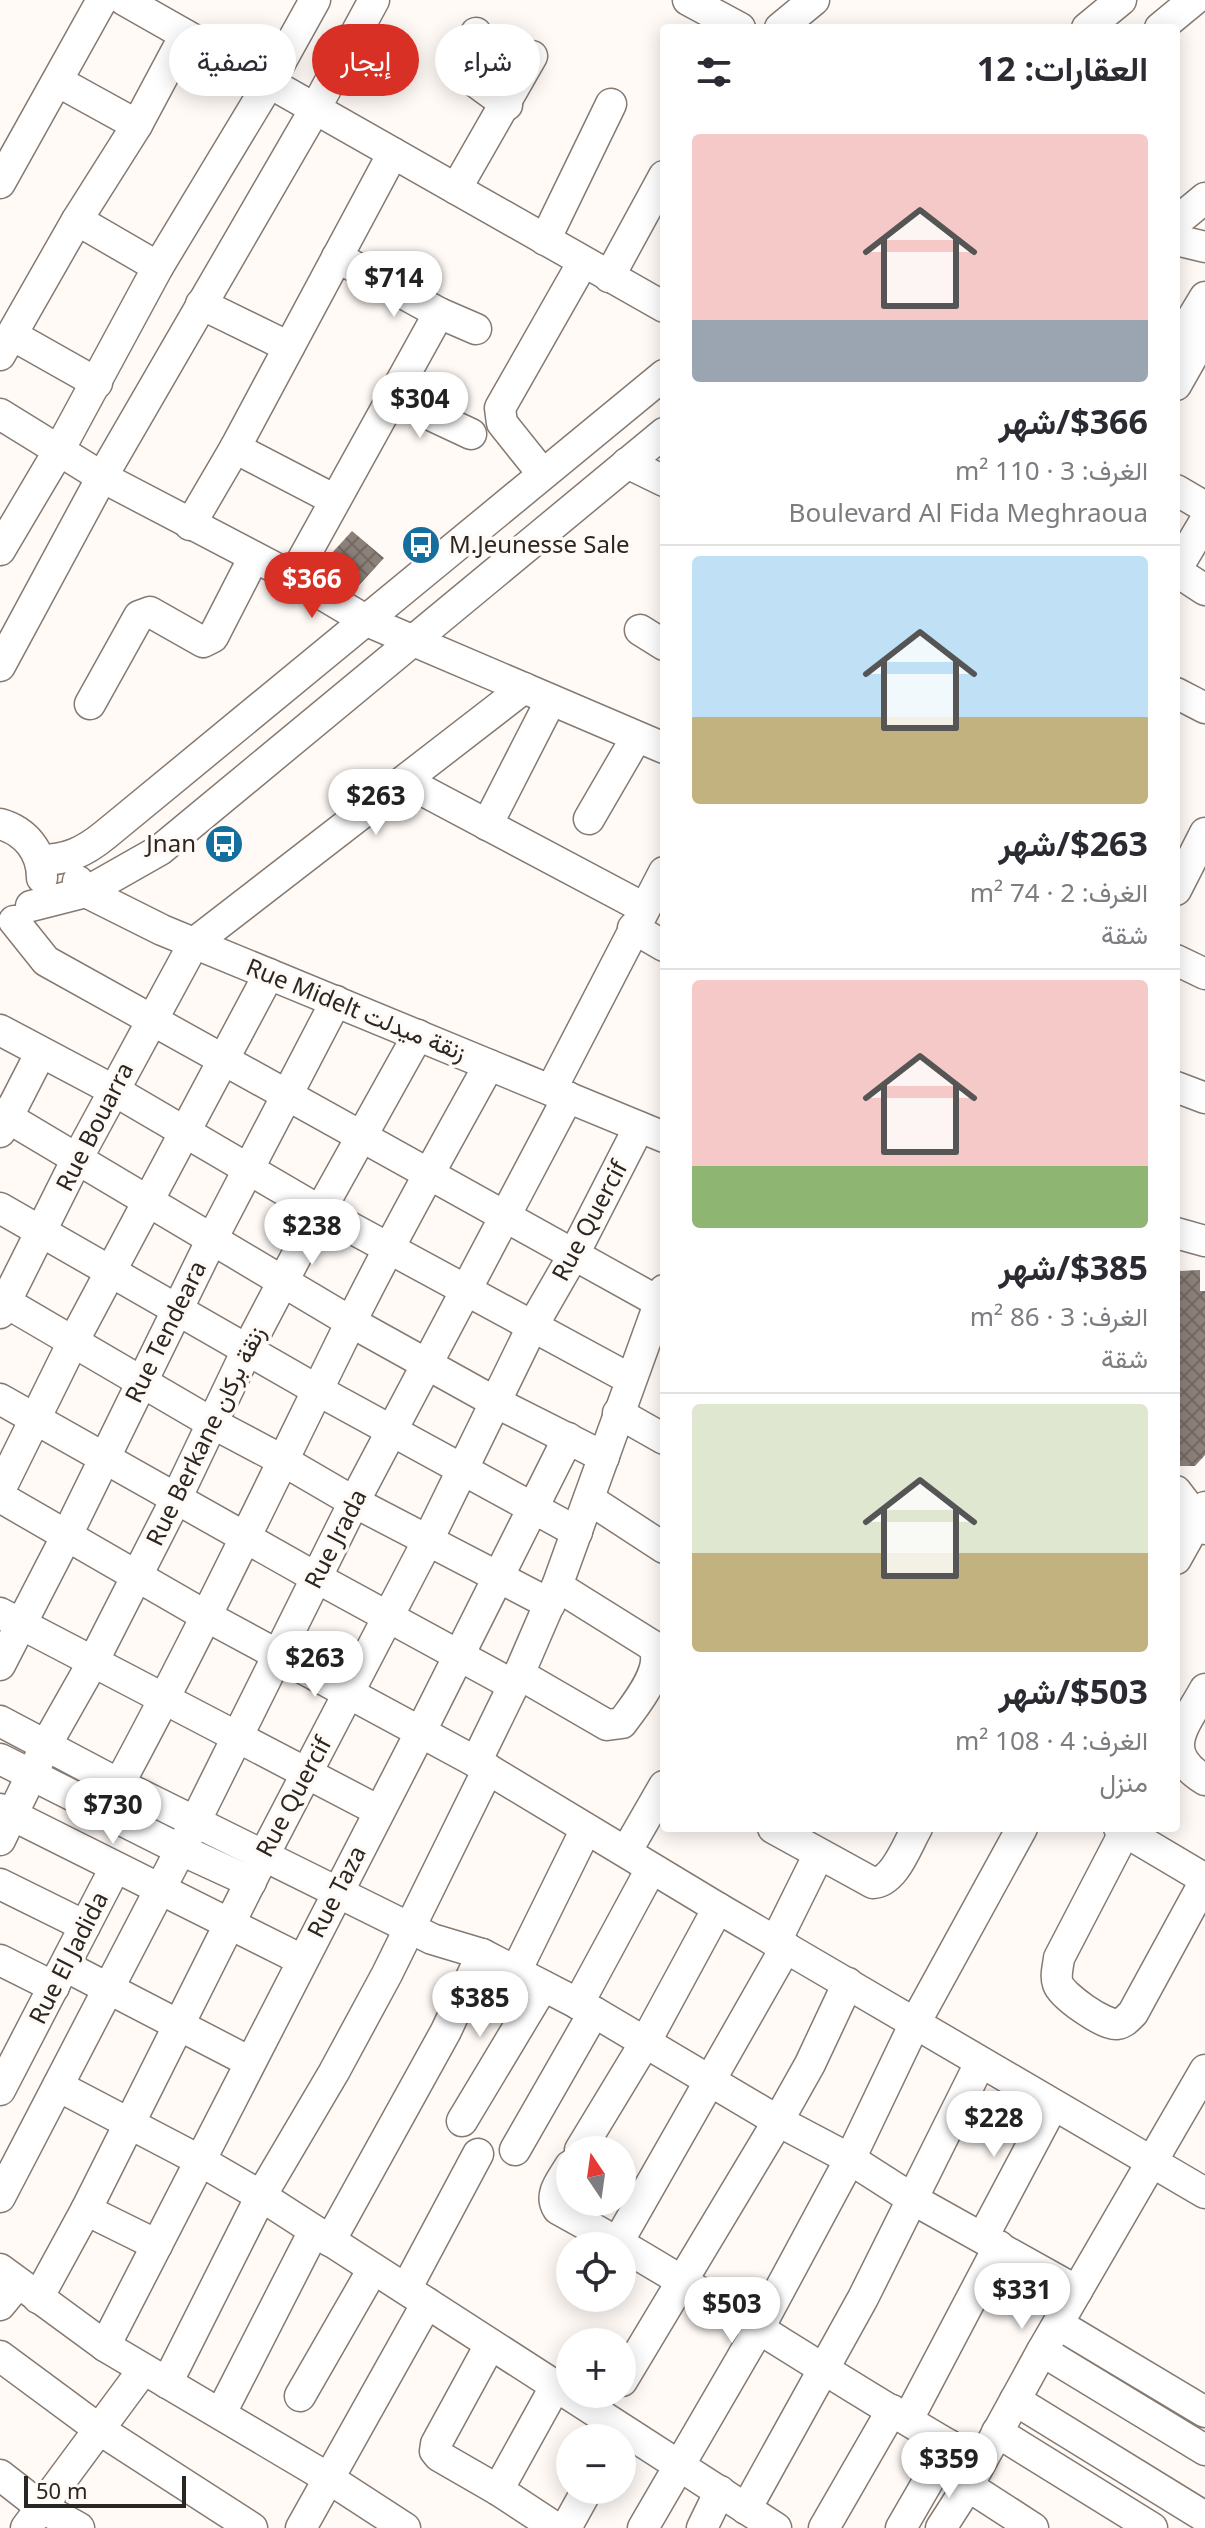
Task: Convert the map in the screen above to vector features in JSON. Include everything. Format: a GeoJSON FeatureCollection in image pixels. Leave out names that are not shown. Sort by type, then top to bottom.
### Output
{"type":"FeatureCollection","features":[{"type":"Feature","properties":{"kind":"street"},"geometry":{"type":"LineString","coordinates":[[1,179],[59,82],[102,0]]}},
{"type":"Feature","properties":{"kind":"street"},"geometry":{"type":"LineString","coordinates":[[124,0],[169,26]]}},
{"type":"Feature","properties":{"kind":"street"},"geometry":{"type":"LineString","coordinates":[[296,34],[315,0]]}},
{"type":"Feature","properties":{"kind":"street"},"geometry":{"type":"LineString","coordinates":[[0,666],[102,477],[315,109],[374,0]]}},
{"type":"Feature","properties":{"kind":"street"},"geometry":{"type":"LineString","coordinates":[[688,0],[733,24]]}},
{"type":"Feature","properties":{"kind":"street"},"geometry":{"type":"LineString","coordinates":[[785,24],[814,0]]}},
{"type":"Feature","properties":{"kind":"street"},"geometry":{"type":"LineString","coordinates":[[1092,24],[1121,0]]}},
{"type":"Feature","properties":{"kind":"street"},"geometry":{"type":"LineString","coordinates":[[1165,24],[1194,0]]}},
{"type":"Feature","properties":{"kind":"street"},"geometry":{"type":"LineString","coordinates":[[97,383],[8,330],[137,125],[169,65]]}},
{"type":"Feature","properties":{"kind":"street"},"geometry":{"type":"LineString","coordinates":[[59,82],[137,125]]}},
{"type":"Feature","properties":{"kind":"street"},"geometry":{"type":"LineString","coordinates":[[0,550],[97,383],[158,267],[261,96]]}},
{"type":"Feature","properties":{"kind":"street"},"geometry":{"type":"LineString","coordinates":[[292,96],[660,305]]}},
{"type":"Feature","properties":{"kind":"street"},"geometry":{"type":"LineString","coordinates":[[495,96],[507,105]]}},
{"type":"Feature","properties":{"kind":"street"},"geometry":{"type":"LineString","coordinates":[[456,189],[512,96]]}},
{"type":"Feature","properties":{"kind":"street"},"geometry":{"type":"LineString","coordinates":[[545,240],[611,104]]}},
{"type":"Feature","properties":{"kind":"street"},"geometry":{"type":"LineString","coordinates":[[190,525],[235,448],[393,153]]}},
{"type":"Feature","properties":{"kind":"street"},"geometry":{"type":"LineString","coordinates":[[542,473],[502,423],[500,408],[660,181]]}},
{"type":"Feature","properties":{"kind":"street"},"geometry":{"type":"LineString","coordinates":[[1180,219],[1205,198]]}},
{"type":"Feature","properties":{"kind":"street"},"geometry":{"type":"LineString","coordinates":[[77,220],[158,267]]}},
{"type":"Feature","properties":{"kind":"street"},"geometry":{"type":"LineString","coordinates":[[1180,241],[1205,247]]}},
{"type":"Feature","properties":{"kind":"street"},"geometry":{"type":"LineString","coordinates":[[337,257],[439,313],[476,329]]}},
{"type":"Feature","properties":{"kind":"street"},"geometry":{"type":"LineString","coordinates":[[1180,338],[1205,297]]}},
{"type":"Feature","properties":{"kind":"street"},"geometry":{"type":"LineString","coordinates":[[201,304],[289,347]]}},
{"type":"Feature","properties":{"kind":"street"},"geometry":{"type":"LineString","coordinates":[[293,577],[439,313]]}},
{"type":"Feature","properties":{"kind":"street"},"geometry":{"type":"LineString","coordinates":[[1180,378],[1205,334]]}},
{"type":"Feature","properties":{"kind":"street"},"geometry":{"type":"LineString","coordinates":[[15,918],[42,880],[51,860],[88,849],[660,378]]}},
{"type":"Feature","properties":{"kind":"street"},"geometry":{"type":"LineString","coordinates":[[392,397],[471,434]]}},
{"type":"Feature","properties":{"kind":"street"},"geometry":{"type":"LineString","coordinates":[[0,414],[102,477],[293,577],[367,621],[660,747]]}},
{"type":"Feature","properties":{"kind":"street"},"geometry":{"type":"LineString","coordinates":[[15,918],[86,892],[160,850],[660,436]]}},
{"type":"Feature","properties":{"kind":"street"},"geometry":{"type":"LineString","coordinates":[[235,448],[335,500]]}},
{"type":"Feature","properties":{"kind":"street"},"geometry":{"type":"LineString","coordinates":[[627,463],[660,479]]}},
{"type":"Feature","properties":{"kind":"street"},"geometry":{"type":"LineString","coordinates":[[1180,492],[1205,507]]}},
{"type":"Feature","properties":{"kind":"street"},"geometry":{"type":"LineString","coordinates":[[1180,564],[1205,521]]}},
{"type":"Feature","properties":{"kind":"street"},"geometry":{"type":"LineString","coordinates":[[90,704],[139,616],[150,612],[203,642],[208,641],[213,637],[254,557]]}},
{"type":"Feature","properties":{"kind":"street"},"geometry":{"type":"LineString","coordinates":[[1180,574],[1205,590]]}},
{"type":"Feature","properties":{"kind":"street"},"geometry":{"type":"LineString","coordinates":[[194,943],[405,781],[538,694]]}},
{"type":"Feature","properties":{"kind":"street"},"geometry":{"type":"LineString","coordinates":[[487,825],[538,694]]}},
{"type":"Feature","properties":{"kind":"street"},"geometry":{"type":"LineString","coordinates":[[589,819],[636,738]]}},
{"type":"Feature","properties":{"kind":"street"},"geometry":{"type":"LineString","coordinates":[[405,781],[487,825],[638,918],[660,942]]}},
{"type":"Feature","properties":{"kind":"street","name":"Rue Midelt زنقة ميدلت"},"geometry":{"type":"LineString","coordinates":[[0,824],[23,835],[86,892],[194,943],[652,1132]]}},
{"type":"Feature","properties":{"kind":"street"},"geometry":{"type":"LineString","coordinates":[[1180,882],[1205,833]]}},
{"type":"Feature","properties":{"kind":"street","name":"Rue Jrada"},"geometry":{"type":"LineString","coordinates":[[0,2197],[195,1822],[354,1502],[504,1217],[638,918],[660,879]]}},
{"type":"Feature","properties":{"kind":"street"},"geometry":{"type":"LineString","coordinates":[[15,918],[46,961],[504,1217],[660,1295]]}},
{"type":"Feature","properties":{"kind":"street","name":"Rue Bouarra"},"geometry":{"type":"LineString","coordinates":[[2,1305],[194,943]]}},
{"type":"Feature","properties":{"kind":"street"},"geometry":{"type":"LineString","coordinates":[[1180,962],[1205,974]]}},
{"type":"Feature","properties":{"kind":"street"},"geometry":{"type":"LineString","coordinates":[[0,1490],[110,1271],[269,974]]}},
{"type":"Feature","properties":{"kind":"street","name":"Rue Tendeara"},"geometry":{"type":"LineString","coordinates":[[0,1665],[10,1618],[67,1535],[176,1310],[336,1001]]}},
{"type":"Feature","properties":{"kind":"street"},"geometry":{"type":"LineString","coordinates":[[0,1030],[40,1054],[115,1091],[464,1291],[630,1379]]}},
{"type":"Feature","properties":{"kind":"street","name":"Rue Berkane زنقة بركان"},"geometry":{"type":"LineString","coordinates":[[4,1821],[93,1662],[248,1348],[320,1211],[364,1137],[418,1035]]}},
{"type":"Feature","properties":{"kind":"street"},"geometry":{"type":"LineString","coordinates":[[40,1054],[3,1121],[77,1159],[351,1322],[495,1402],[604,1457]]}},
{"type":"Feature","properties":{"kind":"street"},"geometry":{"type":"LineString","coordinates":[[119,1784],[165,1699],[351,1322],[489,1065]]}},
{"type":"Feature","properties":{"kind":"street"},"geometry":{"type":"LineString","coordinates":[[1180,1089],[1205,1098]]}},
{"type":"Feature","properties":{"kind":"street","name":"Rue Quercif"},"geometry":{"type":"LineString","coordinates":[[14,2289],[86,2210],[264,1855],[427,1542],[532,1327],[574,1254],[652,1132]]}},
{"type":"Feature","properties":{"kind":"street"},"geometry":{"type":"LineString","coordinates":[[0,1208],[319,1391],[577,1532]]}},
{"type":"Feature","properties":{"kind":"street"},"geometry":{"type":"LineString","coordinates":[[1180,1234],[1205,1241]]}},
{"type":"Feature","properties":{"kind":"street"},"geometry":{"type":"LineString","coordinates":[[34,2517],[100,2430],[155,2377],[387,1974],[482,1765],[554,1595],[660,1301]]}},
{"type":"Feature","properties":{"kind":"street"},"geometry":{"type":"LineString","coordinates":[[0,1399],[389,1617],[607,1725],[622,1723],[654,1697],[657,1655],[653,1646],[554,1595],[498,1579],[427,1542],[2,1305]]}},
{"type":"Feature","properties":{"kind":"street"},"geometry":{"type":"LineString","coordinates":[[618,1413],[660,1437]]}},
{"type":"Feature","properties":{"kind":"street","name":"Rue Taza"},"geometry":{"type":"LineString","coordinates":[[105,2346],[568,1438]]}},
{"type":"Feature","properties":{"kind":"street"},"geometry":{"type":"LineString","coordinates":[[1180,1495],[1202,1518],[1180,1553]]}},
{"type":"Feature","properties":{"kind":"street"},"geometry":{"type":"LineString","coordinates":[[0,1497],[206,1616],[482,1765],[651,1869],[1205,2193]]}},
{"type":"Feature","properties":{"kind":"street"},"geometry":{"type":"LineString","coordinates":[[589,1499],[660,1545]]}},
{"type":"Feature","properties":{"kind":"street"},"geometry":{"type":"LineString","coordinates":[[10,1618],[379,1811]]}},
{"type":"Feature","properties":{"kind":"street"},"geometry":{"type":"LineString","coordinates":[[1180,1735],[1205,1689]]}},
{"type":"Feature","properties":{"kind":"street"},"geometry":{"type":"LineString","coordinates":[[0,1721],[119,1784],[408,1927],[446,1944],[482,1954],[586,2008],[778,2121],[850,2159],[914,2200],[1077,2291]]}},
{"type":"Feature","properties":{"kind":"street"},"geometry":{"type":"LineString","coordinates":[[0,1759],[251,1882]]}},
{"type":"Feature","properties":{"kind":"street"},"geometry":{"type":"LineString","coordinates":[[1180,1759],[1190,1771],[1205,1780]]}},
{"type":"Feature","properties":{"kind":"street"},"geometry":{"type":"LineString","coordinates":[[626,1852],[660,1793]]}},
{"type":"Feature","properties":{"kind":"street"},"geometry":{"type":"LineString","coordinates":[[4,1821],[115,1868],[302,1960]]}},
{"type":"Feature","properties":{"kind":"street"},"geometry":{"type":"LineString","coordinates":[[516,1971],[586,1829]]}},
{"type":"Feature","properties":{"kind":"street"},"geometry":{"type":"LineString","coordinates":[[780,1832],[873,1883],[880,1883],[889,1877],[915,1832]]}},
{"type":"Feature","properties":{"kind":"street"},"geometry":{"type":"LineString","coordinates":[[643,2528],[758,2330],[850,2159],[915,2023],[1020,1832]]}},
{"type":"Feature","properties":{"kind":"street"},"geometry":{"type":"LineString","coordinates":[[1121,1832],[1059,1958],[1057,1973],[1057,1982],[1064,1994],[1107,2023],[1116,2024],[1133,2013],[1205,1880],[1125,1832]]}},
{"type":"Feature","properties":{"kind":"street"},"geometry":{"type":"LineString","coordinates":[[624,2232],[712,2080],[781,1944],[819,1854]]}},
{"type":"Feature","properties":{"kind":"street","name":"Rue El Jadida"},"geometry":{"type":"LineString","coordinates":[[0,2090],[11,2042],[59,1976],[115,1868]]}},
{"type":"Feature","properties":{"kind":"street"},"geometry":{"type":"LineString","coordinates":[[515,2150],[651,1869]]}},
{"type":"Feature","properties":{"kind":"street"},"geometry":{"type":"LineString","coordinates":[[0,1884],[85,1926]]}},
{"type":"Feature","properties":{"kind":"street"},"geometry":{"type":"LineString","coordinates":[[588,2136],[646,2041],[718,1908]]}},
{"type":"Feature","properties":{"kind":"street"},"geometry":{"type":"LineString","coordinates":[[221,2413],[322,2236],[446,2031],[482,1954]]}},
{"type":"Feature","properties":{"kind":"street"},"geometry":{"type":"LineString","coordinates":[[0,1960],[109,1988],[250,2062]]}},
{"type":"Feature","properties":{"kind":"street"},"geometry":{"type":"LineString","coordinates":[[636,2358],[778,2121],[810,2064],[848,1983]]}},
{"type":"Feature","properties":{"kind":"street"},"geometry":{"type":"LineString","coordinates":[[462,2121],[543,1986]]}},
{"type":"Feature","properties":{"kind":"street"},"geometry":{"type":"LineString","coordinates":[[58,2086],[261,2196],[555,2387],[612,2419],[766,2522],[825,2371],[914,2200],[980,2063]]}},
{"type":"Feature","properties":{"kind":"street"},"geometry":{"type":"LineString","coordinates":[[941,2528],[1205,2070]]}},
{"type":"Feature","properties":{"kind":"street"},"geometry":{"type":"LineString","coordinates":[[824,2528],[900,2415],[991,2242],[1053,2105]]}},
{"type":"Feature","properties":{"kind":"street"},"geometry":{"type":"LineString","coordinates":[[301,2528],[416,2296],[478,2154]]}},
{"type":"Feature","properties":{"kind":"street"},"geometry":{"type":"LineString","coordinates":[[86,2210],[157,2245]]}},
{"type":"Feature","properties":{"kind":"street"},"geometry":{"type":"LineString","coordinates":[[573,2216],[601,2232]]}},
{"type":"Feature","properties":{"kind":"street"},"geometry":{"type":"LineString","coordinates":[[636,2253],[949,2445],[974,2474],[1033,2528]]}},
{"type":"Feature","properties":{"kind":"street"},"geometry":{"type":"LineString","coordinates":[[300,2396],[373,2269]]}},
{"type":"Feature","properties":{"kind":"street"},"geometry":{"type":"LineString","coordinates":[[14,2289],[155,2377],[328,2478],[405,2528]]}},
{"type":"Feature","properties":{"kind":"street"},"geometry":{"type":"LineString","coordinates":[[1058,2324],[1205,2412]]}},
{"type":"Feature","properties":{"kind":"street"},"geometry":{"type":"LineString","coordinates":[[490,2345],[435,2451],[556,2528]]}},
{"type":"Feature","properties":{"kind":"street"},"geometry":{"type":"LineString","coordinates":[[1042,2351],[1205,2450]]}},
{"type":"Feature","properties":{"kind":"street"},"geometry":{"type":"LineString","coordinates":[[0,2356],[100,2430],[252,2528]]}},
{"type":"Feature","properties":{"kind":"street"},"geometry":{"type":"LineString","coordinates":[[498,2490],[555,2387]]}},
{"type":"Feature","properties":{"kind":"street"},"geometry":{"type":"LineString","coordinates":[[1015,2400],[1205,2517]]}},
{"type":"Feature","properties":{"kind":"street"},"geometry":{"type":"LineString","coordinates":[[997,2432],[1152,2528]]}},
{"type":"Feature","properties":{"kind":"street"},"geometry":{"type":"LineString","coordinates":[[901,2528],[949,2445]]}},
{"type":"Feature","properties":{"kind":"street"},"geometry":{"type":"LineString","coordinates":[[0,2475],[34,2517],[79,2528]]}},
{"type":"Feature","properties":{"kind":"street"},"geometry":{"type":"LineString","coordinates":[[702,2528],[720,2491]]}},
{"type":"Feature","properties":{"kind":"street"},"geometry":{"type":"LineString","coordinates":[[566,2528],[579,2504]]}},
{"type":"Feature","properties":{"kind":"building"},"geometry":{"type":"Polygon","coordinates":[[[352,531],[384,558],[352,593],[321,565],[352,531]]]}},
{"type":"Feature","properties":{"kind":"building"},"geometry":{"type":"Polygon","coordinates":[[[1200,1270],[1200,1291],[1205,1291],[1205,1455],[1195,1466],[1180,1466],[1180,1271],[1200,1270]]]}},
{"type":"Feature","properties":{"kind":"place","name":"M.Jeunesse Sale"},"geometry":{"type":"Point","coordinates":[421,545]}},
{"type":"Feature","properties":{"kind":"place","name":"Jnan"},"geometry":{"type":"Point","coordinates":[224,844]}}]}
